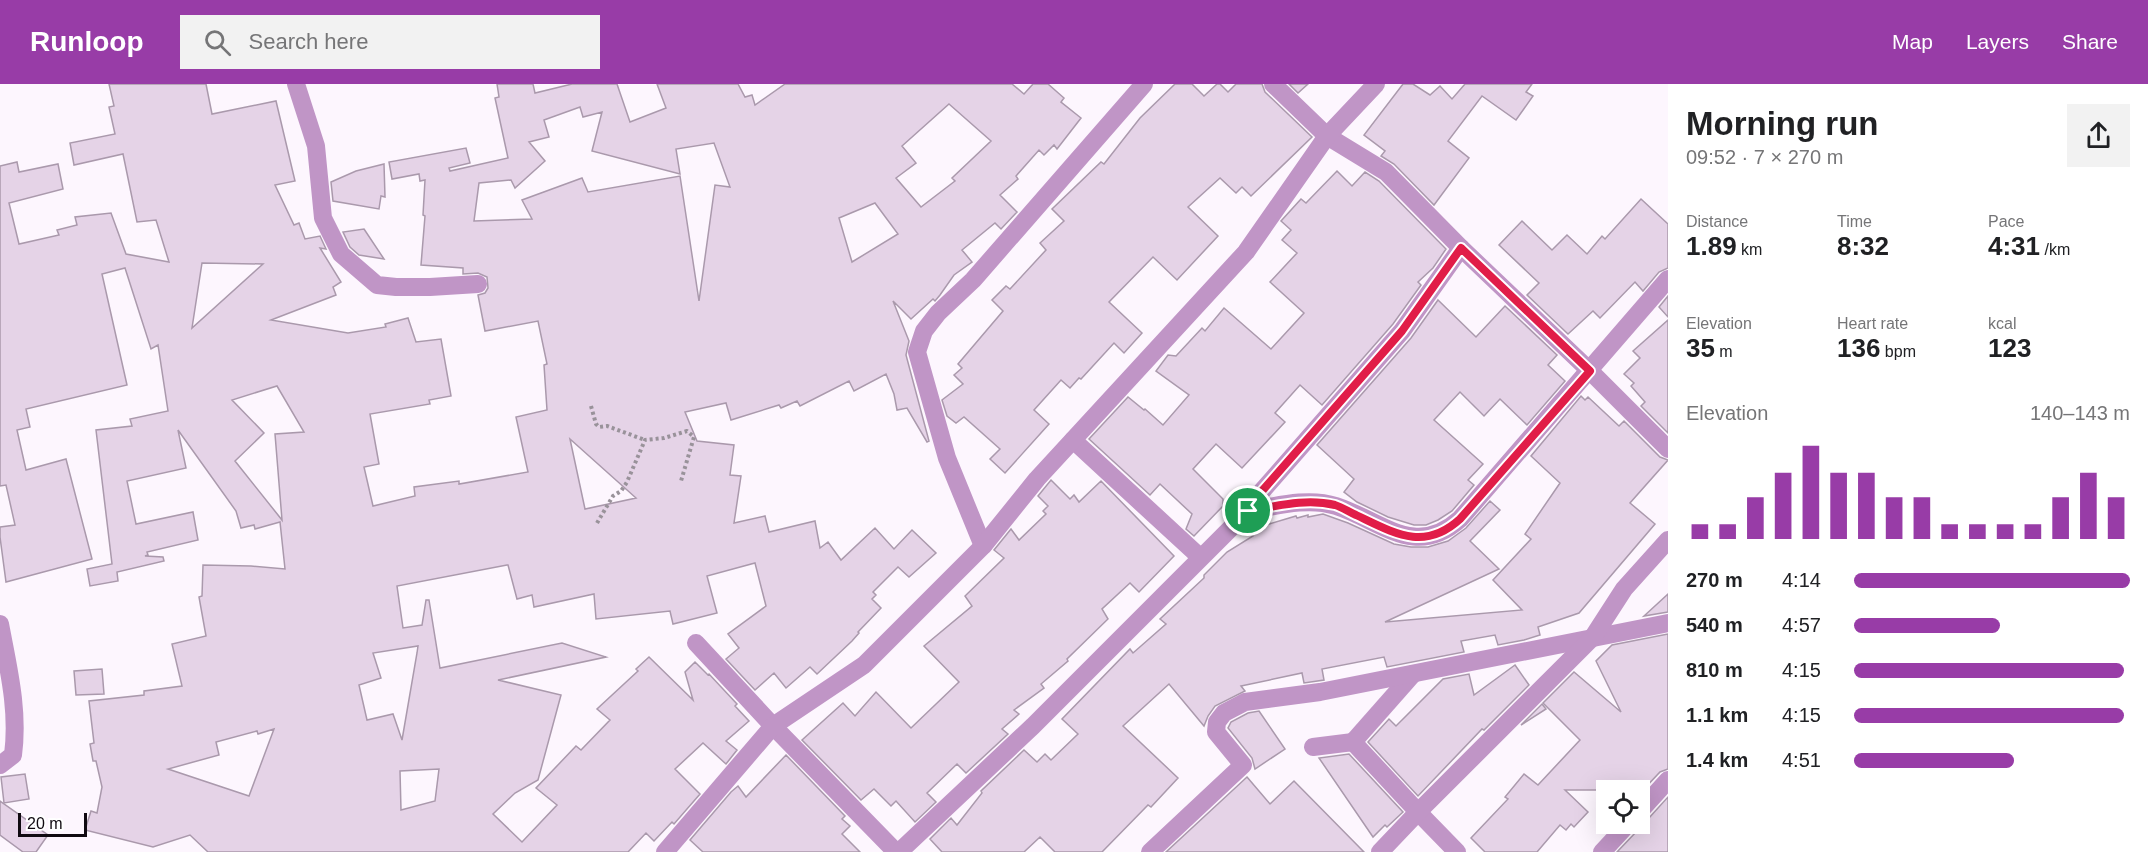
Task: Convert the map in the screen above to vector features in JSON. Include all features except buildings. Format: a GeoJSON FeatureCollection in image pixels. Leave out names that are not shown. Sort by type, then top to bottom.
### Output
{"type":"FeatureCollection","features":[{"type":"Feature","properties":{"kind":"street"},"geometry":{"type":"LineString","coordinates":[[296,84],[316,146],[323,218],[341,254],[377,285],[407,287],[478,284]]}},
{"type":"Feature","properties":{"kind":"street"},"geometry":{"type":"LineString","coordinates":[[983,546],[947,458],[917,352],[924,331],[938,313],[973,280],[1144,84]]}},
{"type":"Feature","properties":{"kind":"street"},"geometry":{"type":"LineString","coordinates":[[1273,84],[1326,136],[1386,172],[1668,449]]}},
{"type":"Feature","properties":{"kind":"street"},"geometry":{"type":"LineString","coordinates":[[665,852],[773,726],[864,665],[983,546],[1037,478],[1246,252],[1326,136],[1376,84]]}},
{"type":"Feature","properties":{"kind":"street"},"geometry":{"type":"LineString","coordinates":[[696,643],[773,726],[897,852],[1033,726],[1248,511],[1262,491],[1402,331],[1461,248]]}},
{"type":"Feature","properties":{"kind":"street"},"geometry":{"type":"LineString","coordinates":[[1248,511],[1305,502],[1335,506],[1390,531],[1414,538],[1433,536],[1448,530],[1590,371],[1668,279]]}},
{"type":"Feature","properties":{"kind":"street"},"geometry":{"type":"LineString","coordinates":[[1073,440],[1200,557]]}},
{"type":"Feature","properties":{"kind":"street"},"geometry":{"type":"LineString","coordinates":[[1380,852],[1593,638],[1624,589],[1668,540]]}},
{"type":"Feature","properties":{"kind":"street"},"geometry":{"type":"LineString","coordinates":[[1150,852],[1243,765],[1216,732],[1217,722],[1224,713],[1245,702],[1320,692],[1668,623]]}},
{"type":"Feature","properties":{"kind":"street"},"geometry":{"type":"LineString","coordinates":[[0,624],[10,672],[16,730],[13,755],[0,765]]}},
{"type":"Feature","properties":{"kind":"street"},"geometry":{"type":"LineString","coordinates":[[1312,747],[1353,742],[1413,674]]}},
{"type":"Feature","properties":{"kind":"street"},"geometry":{"type":"LineString","coordinates":[[1353,742],[1457,852]]}},
{"type":"Feature","properties":{"kind":"street"},"geometry":{"type":"LineString","coordinates":[[1650,800],[1668,780]]}},
{"type":"Feature","properties":{"kind":"street"},"geometry":{"type":"LineString","coordinates":[[1602,852],[1619,834]]}},
{"type":"Feature","properties":{"kind":"path"},"geometry":{"type":"LineString","coordinates":[[591,406],[596,424],[600,427],[606,426],[645,440],[687,432],[694,437],[681,481]]}},
{"type":"Feature","properties":{"kind":"path"},"geometry":{"type":"LineString","coordinates":[[597,523],[613,495],[621,491],[627,482],[645,440]]}},
{"type":"Feature","properties":{"kind":"route"},"geometry":{"type":"LineString","coordinates":[[1461,248],[1590,371],[1448,530],[1433,536],[1414,538],[1390,531],[1335,506],[1305,502],[1248,511],[1262,491],[1402,331],[1461,248]]}}]}
